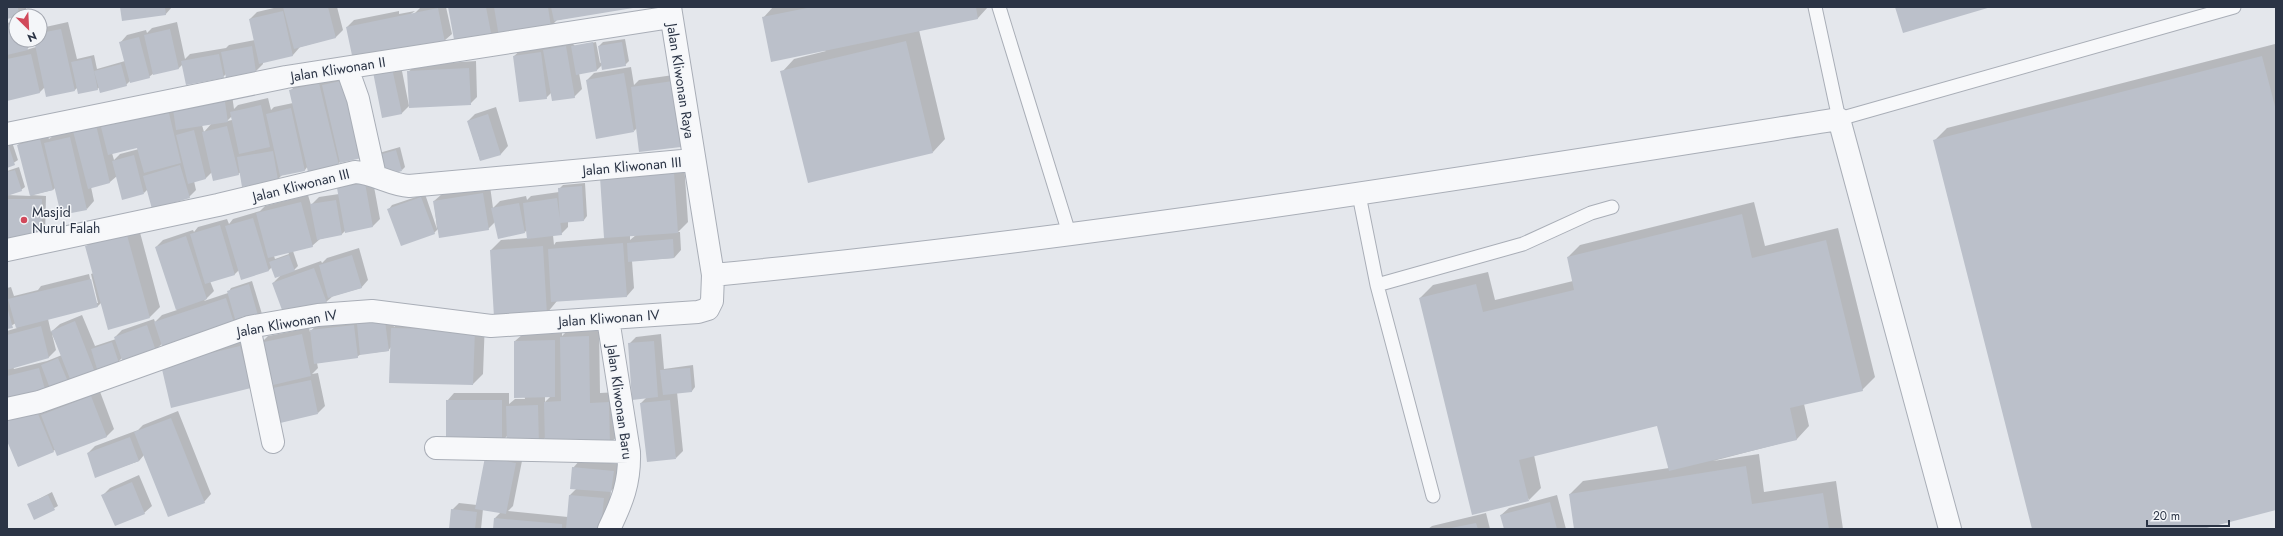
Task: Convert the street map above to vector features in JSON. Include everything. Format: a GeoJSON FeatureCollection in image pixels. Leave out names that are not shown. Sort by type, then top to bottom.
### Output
{"type":"FeatureCollection","features":[{"type":"Feature","properties":{"kind":"street","name":"Jalan Kliwonan II"},"geometry":{"type":"LineString","coordinates":[[7,134],[286,77],[347,68],[670,12]]}},
{"type":"Feature","properties":{"kind":"street","name":"Jalan Kliwonan Raya"},"geometry":{"type":"LineString","coordinates":[[670,12],[713,275],[710,306],[704,311],[698,312]]}},
{"type":"Feature","properties":{"kind":"street"},"geometry":{"type":"LineString","coordinates":[[347,68],[358,99],[375,176]]}},
{"type":"Feature","properties":{"kind":"street"},"geometry":{"type":"LineString","coordinates":[[713,275],[885,258],[1359,195],[1839,119],[1950,529]]}},
{"type":"Feature","properties":{"kind":"street","name":"Jalan Kliwonan III"},"geometry":{"type":"LineString","coordinates":[[7,250],[218,205],[356,172],[375,176],[401,186],[409,186],[693,160]]}},
{"type":"Feature","properties":{"kind":"street","name":"Jalan Kliwonan IV"},"geometry":{"type":"LineString","coordinates":[[7,409],[39,402],[249,327],[318,315],[372,311],[491,326],[698,312]]}},
{"type":"Feature","properties":{"kind":"street","name":"Jalan Kliwonan Baru"},"geometry":{"type":"LineString","coordinates":[[608,318],[629,452],[629,470],[623,501],[608,529]]}},
{"type":"Feature","properties":{"kind":"street"},"geometry":{"type":"LineString","coordinates":[[249,327],[273,442]]}},
{"type":"Feature","properties":{"kind":"street"},"geometry":{"type":"LineString","coordinates":[[436,448],[629,452]]}},
{"type":"Feature","properties":{"kind":"lane"},"geometry":{"type":"LineString","coordinates":[[1000,7],[1069,234]]}},
{"type":"Feature","properties":{"kind":"lane"},"geometry":{"type":"LineString","coordinates":[[1816,7],[1839,119],[2234,7]]}},
{"type":"Feature","properties":{"kind":"lane"},"geometry":{"type":"LineString","coordinates":[[1359,195],[1377,285],[1433,496]]}},
{"type":"Feature","properties":{"kind":"lane"},"geometry":{"type":"LineString","coordinates":[[1377,285],[1523,244],[1591,213],[1612,207]]}},
{"type":"Feature","properties":{"kind":"building"},"geometry":{"type":"Polygon","coordinates":[[[7,7],[18,7],[8,8],[7,19],[7,7]]]}},
{"type":"Feature","properties":{"kind":"building"},"geometry":{"type":"Polygon","coordinates":[[[120,7],[165,7],[166,15],[122,21],[120,7]]]}},
{"type":"Feature","properties":{"kind":"building"},"geometry":{"type":"Polygon","coordinates":[[[283,7],[328,7],[336,38],[294,49],[283,7]]]}},
{"type":"Feature","properties":{"kind":"building"},"geometry":{"type":"Polygon","coordinates":[[[448,7],[486,7],[492,38],[455,45],[448,7]]]}},
{"type":"Feature","properties":{"kind":"building"},"geometry":{"type":"Polygon","coordinates":[[[494,7],[548,7],[551,27],[499,37],[494,7]]]}},
{"type":"Feature","properties":{"kind":"building"},"geometry":{"type":"Polygon","coordinates":[[[551,7],[633,7],[633,8],[554,21],[551,7]]]}},
{"type":"Feature","properties":{"kind":"building"},"geometry":{"type":"Polygon","coordinates":[[[812,7],[976,7],[978,19],[771,62],[762,17],[812,7]]]}},
{"type":"Feature","properties":{"kind":"building"},"geometry":{"type":"Polygon","coordinates":[[[1895,7],[1991,7],[1903,33],[1895,7]]]}},
{"type":"Feature","properties":{"kind":"building"},"geometry":{"type":"Polygon","coordinates":[[[438,8],[445,42],[353,60],[346,27],[438,8]]]}},
{"type":"Feature","properties":{"kind":"building"},"geometry":{"type":"Polygon","coordinates":[[[283,11],[293,56],[259,64],[249,19],[283,11]]]}},
{"type":"Feature","properties":{"kind":"building"},"geometry":{"type":"Polygon","coordinates":[[[7,25],[8,48],[27,48],[28,50],[7,55],[7,25]]]}},
{"type":"Feature","properties":{"kind":"building"},"geometry":{"type":"Polygon","coordinates":[[[61,29],[75,91],[46,97],[36,48],[48,48],[48,31],[61,29]]]}},
{"type":"Feature","properties":{"kind":"building"},"geometry":{"type":"Polygon","coordinates":[[[170,29],[179,69],[153,75],[144,35],[170,29]]]}},
{"type":"Feature","properties":{"kind":"building"},"geometry":{"type":"Polygon","coordinates":[[[139,37],[150,78],[130,83],[119,42],[139,37]]]}},
{"type":"Feature","properties":{"kind":"building"},"geometry":{"type":"Polygon","coordinates":[[[906,41],[933,153],[808,183],[780,71],[906,41]]]}},
{"type":"Feature","properties":{"kind":"building"},"geometry":{"type":"Polygon","coordinates":[[[593,42],[597,71],[576,75],[571,46],[593,42]]]}},
{"type":"Feature","properties":{"kind":"building"},"geometry":{"type":"Polygon","coordinates":[[[622,42],[626,66],[602,70],[598,46],[622,42]]]}},
{"type":"Feature","properties":{"kind":"building"},"geometry":{"type":"Polygon","coordinates":[[[252,46],[256,72],[226,78],[221,52],[252,46]]]}},
{"type":"Feature","properties":{"kind":"building"},"geometry":{"type":"Polygon","coordinates":[[[566,46],[575,98],[552,101],[543,50],[566,46]]]}},
{"type":"Feature","properties":{"kind":"building"},"geometry":{"type":"Polygon","coordinates":[[[541,52],[547,99],[519,102],[513,56],[541,52]]]}},
{"type":"Feature","properties":{"kind":"building"},"geometry":{"type":"Polygon","coordinates":[[[31,54],[40,93],[7,101],[7,59],[31,54]]]}},
{"type":"Feature","properties":{"kind":"building"},"geometry":{"type":"Polygon","coordinates":[[[219,54],[224,78],[186,85],[181,61],[219,54]]]}},
{"type":"Feature","properties":{"kind":"building"},"geometry":{"type":"Polygon","coordinates":[[[2262,56],[2276,110],[2276,510],[2203,529],[2032,529],[1933,140],[2262,56]]]}},
{"type":"Feature","properties":{"kind":"building"},"geometry":{"type":"Polygon","coordinates":[[[91,58],[98,90],[78,94],[71,62],[91,58]]]}},
{"type":"Feature","properties":{"kind":"building"},"geometry":{"type":"Polygon","coordinates":[[[121,64],[127,86],[100,93],[94,71],[121,64]]]}},
{"type":"Feature","properties":{"kind":"building"},"geometry":{"type":"Polygon","coordinates":[[[392,68],[402,114],[382,118],[373,72],[392,68]]]}},
{"type":"Feature","properties":{"kind":"building"},"geometry":{"type":"Polygon","coordinates":[[[469,68],[471,105],[409,108],[407,71],[469,68]]]}},
{"type":"Feature","properties":{"kind":"building"},"geometry":{"type":"Polygon","coordinates":[[[624,73],[634,132],[596,139],[586,80],[624,73]]]}},
{"type":"Feature","properties":{"kind":"building"},"geometry":{"type":"Polygon","coordinates":[[[349,79],[366,157],[340,163],[322,85],[349,79]]]}},
{"type":"Feature","properties":{"kind":"building"},"geometry":{"type":"Polygon","coordinates":[[[673,81],[681,147],[639,152],[631,87],[673,81]]]}},
{"type":"Feature","properties":{"kind":"building"},"geometry":{"type":"Polygon","coordinates":[[[319,83],[339,165],[308,172],[289,90],[319,83]]]}},
{"type":"Feature","properties":{"kind":"building"},"geometry":{"type":"Polygon","coordinates":[[[224,95],[228,122],[176,130],[172,103],[224,95]]]}},
{"type":"Feature","properties":{"kind":"building"},"geometry":{"type":"Polygon","coordinates":[[[167,105],[181,163],[144,173],[137,148],[108,155],[100,123],[167,105]]]}},
{"type":"Feature","properties":{"kind":"building"},"geometry":{"type":"Polygon","coordinates":[[[261,105],[270,147],[239,154],[230,112],[261,105]]]}},
{"type":"Feature","properties":{"kind":"building"},"geometry":{"type":"Polygon","coordinates":[[[291,108],[305,171],[280,176],[266,114],[291,108]]]}},
{"type":"Feature","properties":{"kind":"building"},"geometry":{"type":"Polygon","coordinates":[[[488,114],[501,155],[480,161],[467,121],[488,114]]]}},
{"type":"Feature","properties":{"kind":"building"},"geometry":{"type":"Polygon","coordinates":[[[96,125],[110,183],[88,189],[73,131],[96,125]]]}},
{"type":"Feature","properties":{"kind":"building"},"geometry":{"type":"Polygon","coordinates":[[[227,126],[239,175],[213,181],[202,132],[227,126]]]}},
{"type":"Feature","properties":{"kind":"building"},"geometry":{"type":"Polygon","coordinates":[[[194,130],[206,179],[188,184],[176,135],[194,130]]]}},
{"type":"Feature","properties":{"kind":"building"},"geometry":{"type":"Polygon","coordinates":[[[70,137],[87,210],[61,215],[44,143],[70,137]]]}},
{"type":"Feature","properties":{"kind":"building"},"geometry":{"type":"Polygon","coordinates":[[[40,139],[53,190],[30,196],[17,145],[40,139]]]}},
{"type":"Feature","properties":{"kind":"building"},"geometry":{"type":"Polygon","coordinates":[[[7,141],[15,165],[7,168],[7,141]]]}},
{"type":"Feature","properties":{"kind":"building"},"geometry":{"type":"Polygon","coordinates":[[[396,150],[402,171],[380,177],[375,156],[396,150]]]}},
{"type":"Feature","properties":{"kind":"building"},"geometry":{"type":"Polygon","coordinates":[[[273,151],[278,180],[242,187],[237,157],[273,151]]]}},
{"type":"Feature","properties":{"kind":"building"},"geometry":{"type":"Polygon","coordinates":[[[134,155],[144,194],[122,200],[112,161],[134,155]]]}},
{"type":"Feature","properties":{"kind":"building"},"geometry":{"type":"Polygon","coordinates":[[[180,165],[190,198],[152,209],[143,176],[180,165]]]}},
{"type":"Feature","properties":{"kind":"building"},"geometry":{"type":"Polygon","coordinates":[[[15,170],[22,191],[7,196],[7,172],[15,170]]]}},
{"type":"Feature","properties":{"kind":"building"},"geometry":{"type":"Polygon","coordinates":[[[674,172],[678,233],[604,238],[600,177],[674,172]]]}},
{"type":"Feature","properties":{"kind":"building"},"geometry":{"type":"Polygon","coordinates":[[[365,183],[373,227],[345,233],[337,188],[365,183]]]}},
{"type":"Feature","properties":{"kind":"building"},"geometry":{"type":"Polygon","coordinates":[[[582,186],[584,221],[560,223],[558,188],[582,186]]]}},
{"type":"Feature","properties":{"kind":"building"},"geometry":{"type":"Polygon","coordinates":[[[483,193],[489,230],[439,238],[433,201],[483,193]]]}},
{"type":"Feature","properties":{"kind":"building"},"geometry":{"type":"Polygon","coordinates":[[[421,197],[435,234],[401,246],[387,209],[421,197]]]}},
{"type":"Feature","properties":{"kind":"building"},"geometry":{"type":"Polygon","coordinates":[[[557,198],[562,235],[527,239],[523,203],[557,198]]]}},
{"type":"Feature","properties":{"kind":"building","name":"Masjid Nurul Falah"},"geometry":{"type":"Polygon","coordinates":[[[7,199],[42,199],[41,241],[7,241],[7,199]]]}},
{"type":"Feature","properties":{"kind":"building"},"geometry":{"type":"Polygon","coordinates":[[[336,200],[342,235],[317,240],[310,204],[336,200]]]}},
{"type":"Feature","properties":{"kind":"building"},"geometry":{"type":"Polygon","coordinates":[[[301,202],[313,247],[268,258],[256,213],[301,202]]]}},
{"type":"Feature","properties":{"kind":"building"},"geometry":{"type":"Polygon","coordinates":[[[519,203],[525,233],[498,239],[491,208],[519,203]]]}},
{"type":"Feature","properties":{"kind":"building"},"geometry":{"type":"Polygon","coordinates":[[[1742,214],[1752,258],[1826,240],[1863,391],[1790,408],[1797,440],[1669,471],[1657,426],[1519,460],[1529,501],[1472,515],[1419,298],[1476,284],[1483,312],[1574,290],[1567,257],[1742,214]]]}},
{"type":"Feature","properties":{"kind":"building"},"geometry":{"type":"Polygon","coordinates":[[[253,218],[269,271],[241,280],[225,226],[253,218]]]}},
{"type":"Feature","properties":{"kind":"building"},"geometry":{"type":"Polygon","coordinates":[[[220,225],[235,275],[205,284],[190,234],[220,225]]]}},
{"type":"Feature","properties":{"kind":"building"},"geometry":{"type":"Polygon","coordinates":[[[127,235],[150,318],[108,330],[85,246],[127,235]]]}},
{"type":"Feature","properties":{"kind":"building"},"geometry":{"type":"Polygon","coordinates":[[[186,236],[207,299],[176,310],[155,247],[186,236]]]}},
{"type":"Feature","properties":{"kind":"building"},"geometry":{"type":"Polygon","coordinates":[[[673,239],[674,258],[628,262],[627,243],[673,239]]]}},
{"type":"Feature","properties":{"kind":"building"},"geometry":{"type":"Polygon","coordinates":[[[623,243],[627,297],[551,302],[548,249],[623,243]]]}},
{"type":"Feature","properties":{"kind":"building"},"geometry":{"type":"Polygon","coordinates":[[[543,246],[547,314],[494,317],[490,250],[543,246]]]}},
{"type":"Feature","properties":{"kind":"building"},"geometry":{"type":"Polygon","coordinates":[[[289,255],[295,271],[275,278],[269,262],[289,255]]]}},
{"type":"Feature","properties":{"kind":"building"},"geometry":{"type":"Polygon","coordinates":[[[352,255],[362,288],[328,298],[319,265],[352,255]]]}},
{"type":"Feature","properties":{"kind":"building"},"geometry":{"type":"Polygon","coordinates":[[[314,268],[327,303],[285,318],[272,283],[314,268]]]}},
{"type":"Feature","properties":{"kind":"building"},"geometry":{"type":"Polygon","coordinates":[[[91,279],[98,307],[16,328],[8,299],[91,279]]]}},
{"type":"Feature","properties":{"kind":"building"},"geometry":{"type":"Polygon","coordinates":[[[249,284],[259,319],[237,326],[227,291],[249,284]]]}},
{"type":"Feature","properties":{"kind":"building"},"geometry":{"type":"Polygon","coordinates":[[[226,298],[235,326],[163,349],[154,322],[226,298]]]}},
{"type":"Feature","properties":{"kind":"building"},"geometry":{"type":"Polygon","coordinates":[[[7,307],[13,328],[7,329],[7,307]]]}},
{"type":"Feature","properties":{"kind":"building"},"geometry":{"type":"Polygon","coordinates":[[[75,321],[96,375],[72,384],[51,331],[75,321]]]}},
{"type":"Feature","properties":{"kind":"building"},"geometry":{"type":"Polygon","coordinates":[[[385,321],[389,351],[360,355],[357,324],[385,321]]]}},
{"type":"Feature","properties":{"kind":"building"},"geometry":{"type":"Polygon","coordinates":[[[147,325],[156,351],[123,363],[114,337],[147,325]]]}},
{"type":"Feature","properties":{"kind":"building"},"geometry":{"type":"Polygon","coordinates":[[[354,325],[358,358],[314,364],[310,330],[354,325]]]}},
{"type":"Feature","properties":{"kind":"building"},"geometry":{"type":"Polygon","coordinates":[[[41,326],[49,358],[7,370],[7,335],[41,326]]]}},
{"type":"Feature","properties":{"kind":"building"},"geometry":{"type":"Polygon","coordinates":[[[391,328],[475,330],[473,385],[389,383],[391,328]]]}},
{"type":"Feature","properties":{"kind":"building"},"geometry":{"type":"Polygon","coordinates":[[[302,334],[311,376],[269,386],[259,343],[302,334]]]}},
{"type":"Feature","properties":{"kind":"building"},"geometry":{"type":"Polygon","coordinates":[[[589,336],[590,403],[609,402],[610,445],[545,447],[544,402],[561,401],[560,337],[589,336]]]}},
{"type":"Feature","properties":{"kind":"building"},"geometry":{"type":"Polygon","coordinates":[[[555,340],[555,397],[514,398],[514,341],[555,340]]]}},
{"type":"Feature","properties":{"kind":"building"},"geometry":{"type":"Polygon","coordinates":[[[654,341],[658,397],[632,400],[628,343],[654,341]]]}},
{"type":"Feature","properties":{"kind":"building"},"geometry":{"type":"Polygon","coordinates":[[[112,342],[119,363],[97,369],[91,349],[112,342]]]}},
{"type":"Feature","properties":{"kind":"building"},"geometry":{"type":"Polygon","coordinates":[[[240,346],[251,388],[171,408],[161,365],[240,346]]]}},
{"type":"Feature","properties":{"kind":"building"},"geometry":{"type":"Polygon","coordinates":[[[58,358],[69,384],[51,391],[41,365],[58,358]]]}},
{"type":"Feature","properties":{"kind":"building"},"geometry":{"type":"Polygon","coordinates":[[[39,368],[46,393],[7,403],[7,376],[39,368]]]}},
{"type":"Feature","properties":{"kind":"building"},"geometry":{"type":"Polygon","coordinates":[[[690,368],[692,392],[663,395],[660,370],[690,368]]]}},
{"type":"Feature","properties":{"kind":"building"},"geometry":{"type":"Polygon","coordinates":[[[311,380],[318,414],[276,424],[268,389],[311,380]]]}},
{"type":"Feature","properties":{"kind":"building"},"geometry":{"type":"Polygon","coordinates":[[[91,396],[107,437],[57,456],[41,415],[91,396]]]}},
{"type":"Feature","properties":{"kind":"building"},"geometry":{"type":"Polygon","coordinates":[[[446,400],[502,400],[502,442],[446,442],[446,400]]]}},
{"type":"Feature","properties":{"kind":"building"},"geometry":{"type":"Polygon","coordinates":[[[670,400],[676,459],[647,462],[640,403],[670,400]]]}},
{"type":"Feature","properties":{"kind":"building"},"geometry":{"type":"Polygon","coordinates":[[[538,405],[539,445],[507,446],[506,406],[538,405]]]}},
{"type":"Feature","properties":{"kind":"building"},"geometry":{"type":"Polygon","coordinates":[[[36,409],[54,452],[18,467],[7,441],[7,421],[36,409]]]}},
{"type":"Feature","properties":{"kind":"building"},"geometry":{"type":"Polygon","coordinates":[[[171,418],[205,503],[168,517],[134,432],[171,418]]]}},
{"type":"Feature","properties":{"kind":"building"},"geometry":{"type":"Polygon","coordinates":[[[130,437],[139,461],[95,478],[87,453],[130,437]]]}},
{"type":"Feature","properties":{"kind":"building"},"geometry":{"type":"Polygon","coordinates":[[[485,457],[516,463],[506,514],[475,509],[485,457]]]}},
{"type":"Feature","properties":{"kind":"building"},"geometry":{"type":"Polygon","coordinates":[[[1746,466],[1752,504],[1823,493],[1829,529],[1574,529],[1569,494],[1746,466]]]}},
{"type":"Feature","properties":{"kind":"building"},"geometry":{"type":"Polygon","coordinates":[[[572,467],[614,471],[611,492],[570,489],[572,467]]]}},
{"type":"Feature","properties":{"kind":"building"},"geometry":{"type":"Polygon","coordinates":[[[132,482],[145,514],[115,526],[101,495],[132,482]]]}},
{"type":"Feature","properties":{"kind":"building"},"geometry":{"type":"Polygon","coordinates":[[[48,495],[55,510],[34,520],[27,504],[48,495]]]}},
{"type":"Feature","properties":{"kind":"building"},"geometry":{"type":"Polygon","coordinates":[[[569,495],[604,498],[601,529],[566,529],[569,495]]]}},
{"type":"Feature","properties":{"kind":"building"},"geometry":{"type":"Polygon","coordinates":[[[1550,502],[1557,529],[1504,529],[1500,515],[1550,502]]]}},
{"type":"Feature","properties":{"kind":"building"},"geometry":{"type":"Polygon","coordinates":[[[451,509],[477,512],[475,529],[449,529],[451,509]]]}},
{"type":"Feature","properties":{"kind":"building"},"geometry":{"type":"Polygon","coordinates":[[[494,518],[562,524],[562,529],[493,529],[494,518]]]}},
{"type":"Feature","properties":{"kind":"building"},"geometry":{"type":"Polygon","coordinates":[[[1476,523],[1478,529],[1451,529],[1451,528],[1476,523]]]}},
{"type":"Feature","properties":{"kind":"place","name":"Masjid Nurul Falah"},"geometry":{"type":"Point","coordinates":[24,220]}}]}
